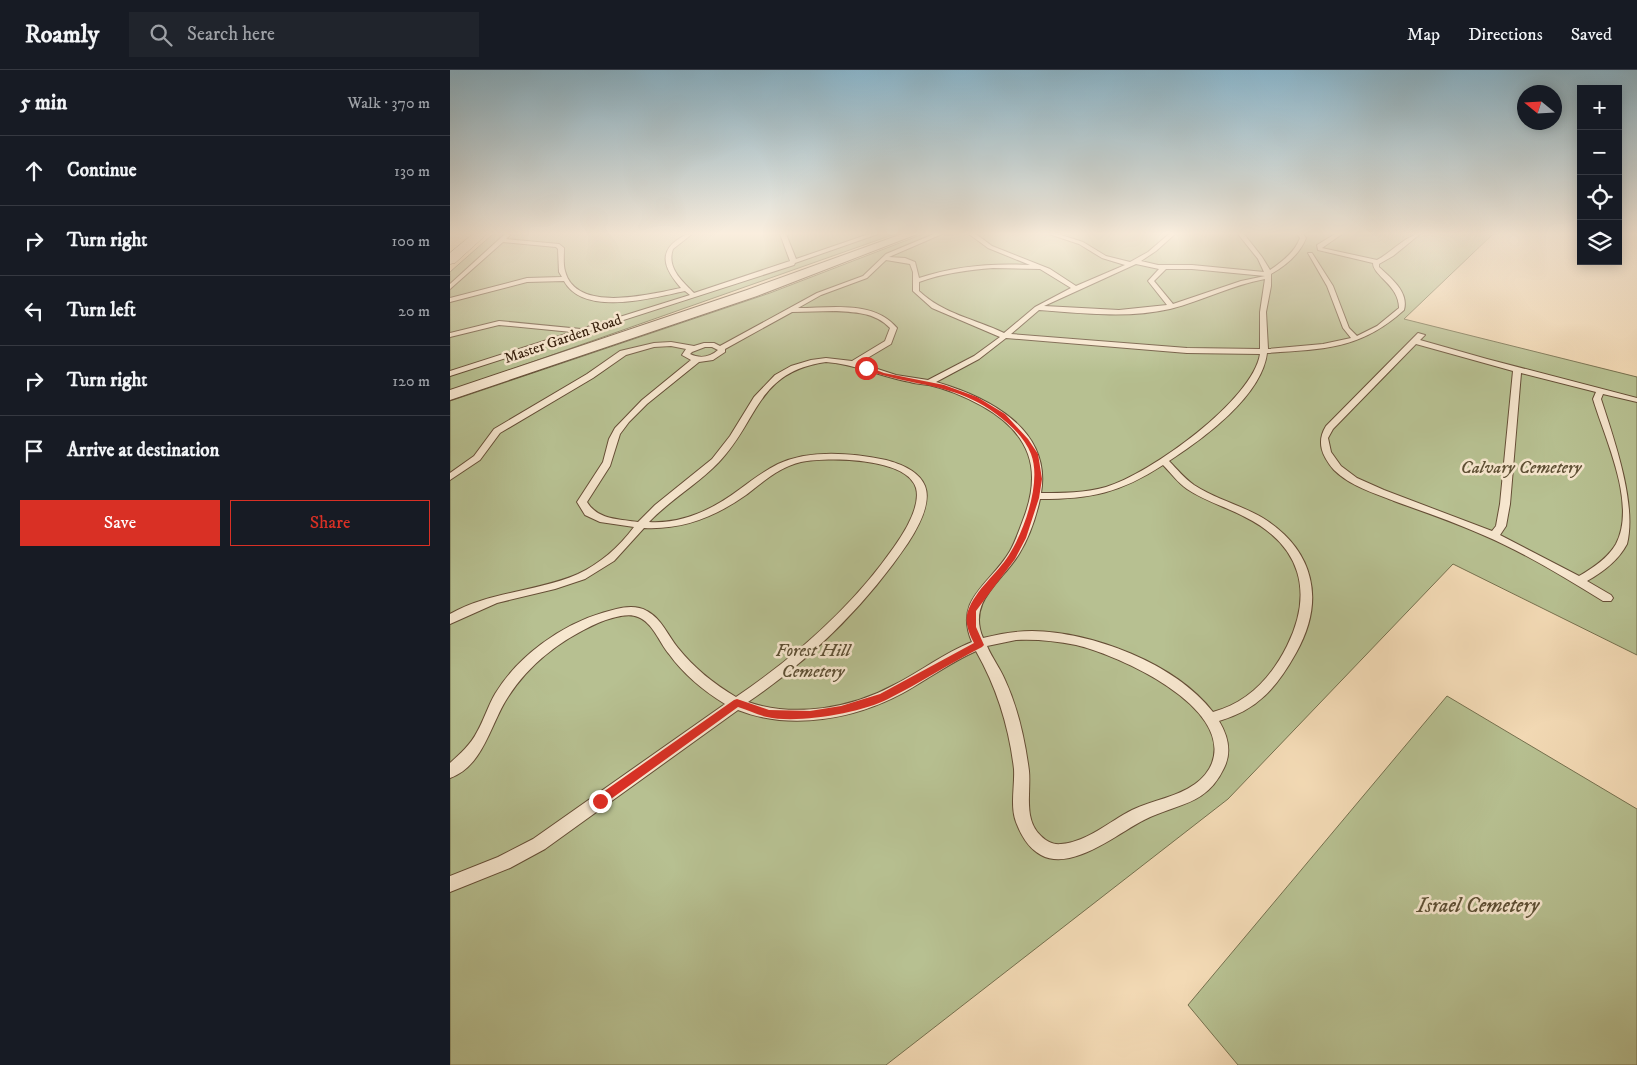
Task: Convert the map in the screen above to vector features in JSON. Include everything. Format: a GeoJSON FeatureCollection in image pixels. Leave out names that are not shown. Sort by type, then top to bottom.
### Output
{"type":"FeatureCollection","features":[{"type":"Feature","properties":{"kind":"street","name":"Master Garden Road"},"geometry":{"type":"LineString","coordinates":[[450,395],[786,280]]}},
{"type":"Feature","properties":{"kind":"lane"},"geometry":{"type":"LineString","coordinates":[[450,300],[525,280]]}},
{"type":"Feature","properties":{"kind":"lane"},"geometry":{"type":"LineString","coordinates":[[565,280],[573,290],[581,294],[609,300],[632,300],[686,289]]}},
{"type":"Feature","properties":{"kind":"lane"},"geometry":{"type":"LineString","coordinates":[[680,280],[686,289],[694,295]]}},
{"type":"Feature","properties":{"kind":"lane"},"geometry":{"type":"LineString","coordinates":[[450,374],[740,280]]}},
{"type":"Feature","properties":{"kind":"lane"},"geometry":{"type":"LineString","coordinates":[[450,477],[477,458],[497,431],[590,376],[622,353],[654,345],[671,344],[693,348],[709,345],[721,348],[819,294],[856,280]]}},
{"type":"Feature","properties":{"kind":"lane"},"geometry":{"type":"LineString","coordinates":[[1066,280],[1075,288]]}},
{"type":"Feature","properties":{"kind":"lane"},"geometry":{"type":"LineString","coordinates":[[927,382],[971,362],[1037,308],[1093,280]]}},
{"type":"Feature","properties":{"kind":"lane"},"geometry":{"type":"LineString","coordinates":[[1152,280],[1171,306]]}},
{"type":"Feature","properties":{"kind":"lane"},"geometry":{"type":"LineString","coordinates":[[1037,308],[1124,312],[1154,310],[1250,280]]}},
{"type":"Feature","properties":{"kind":"lane"},"geometry":{"type":"LineString","coordinates":[[1036,496],[1086,494],[1111,489],[1132,481],[1164,461],[1237,401],[1260,370],[1264,351],[1263,306],[1267,280]]}},
{"type":"Feature","properties":{"kind":"lane"},"geometry":{"type":"LineString","coordinates":[[1327,280],[1346,328],[1355,339]]}},
{"type":"Feature","properties":{"kind":"lane"},"geometry":{"type":"LineString","coordinates":[[915,281],[916,291],[931,305],[983,325],[1004,336],[1185,350],[1264,351],[1321,346],[1355,339],[1381,326],[1402,309],[1401,296],[1389,280]]}},
{"type":"Feature","properties":{"kind":"lane"},"geometry":{"type":"LineString","coordinates":[[791,310],[844,309],[881,317],[890,322],[894,328],[888,342],[854,363]]}},
{"type":"Feature","properties":{"kind":"lane"},"geometry":{"type":"LineString","coordinates":[[450,335],[499,323],[582,331]]}},
{"type":"Feature","properties":{"kind":"lane"},"geometry":{"type":"LineString","coordinates":[[1607,598],[1557,568],[1494,535],[1380,492],[1354,480],[1338,468],[1326,452],[1324,438],[1329,428],[1418,338],[1517,369],[1637,400]]}},
{"type":"Feature","properties":{"kind":"lane"},"geometry":{"type":"LineString","coordinates":[[693,348],[686,355],[696,360]]}},
{"type":"Feature","properties":{"kind":"lane"},"geometry":{"type":"LineString","coordinates":[[450,884],[504,863],[539,844],[789,665],[830,628],[865,591],[898,550],[912,526],[920,507],[922,492],[918,481],[909,472],[890,464],[843,458],[806,459],[790,462],[772,471],[735,498],[711,512],[684,522],[661,526],[641,525],[604,520],[589,512],[582,502],[588,487],[606,465],[612,440],[618,430],[639,408],[696,360],[714,357],[721,352],[721,348]]}},
{"type":"Feature","properties":{"kind":"lane"},"geometry":{"type":"LineString","coordinates":[[450,620],[482,604],[572,581],[594,571],[623,548],[658,506],[715,460],[740,428],[755,399],[764,387],[776,377],[810,362],[837,359],[883,374],[927,382],[957,391],[975,399],[1003,415],[1014,426],[1035,454],[1038,479],[1036,496],[1022,538],[1012,557],[972,611],[971,627],[979,645],[999,681],[1018,739],[1023,786],[1022,818],[1033,842],[1055,853],[1079,849],[1141,813],[1173,802],[1205,787],[1220,764],[1222,741],[1210,718],[1191,694],[1125,657],[1096,646],[1063,638],[1031,634],[999,638],[979,645],[954,656],[883,697],[841,710],[810,715],[769,714],[737,703],[714,692],[692,672],[654,624],[639,612],[620,612],[600,617],[578,628],[529,663],[502,694],[482,737],[460,764],[450,772]]}},
{"type":"Feature","properties":{"kind":"lane"},"geometry":{"type":"LineString","coordinates":[[1494,535],[1501,526],[1505,504],[1517,369]]}},
{"type":"Feature","properties":{"kind":"lane"},"geometry":{"type":"LineString","coordinates":[[1578,581],[1594,574],[1614,556],[1624,542],[1633,501],[1626,486],[1597,399],[1600,391]]}},
{"type":"Feature","properties":{"kind":"lane"},"geometry":{"type":"LineString","coordinates":[[1164,461],[1190,487],[1258,520],[1275,531],[1291,547],[1303,569],[1307,590],[1306,614],[1298,636],[1287,659],[1270,683],[1252,700],[1234,712],[1210,718]]}},
{"type":"Feature","properties":{"kind":"green space"},"geometry":{"type":"Polygon","coordinates":[[[450,280],[763,280],[450,391],[450,280]]]}},
{"type":"Feature","properties":{"kind":"green space","name":"Forest Hill Cemetery"},"geometry":{"type":"Polygon","coordinates":[[[803,280],[1444,280],[1404,319],[1637,377],[1637,655],[1453,564],[1228,799],[886,1065],[450,1065],[450,401],[803,280]]]}},
{"type":"Feature","properties":{"kind":"green space","name":"Israel Cemetery"},"geometry":{"type":"Polygon","coordinates":[[[1447,696],[1637,809],[1637,1065],[1238,1065],[1188,1005],[1447,696]]]}},
{"type":"Feature","properties":{"kind":"route"},"geometry":{"type":"LineString","coordinates":[[600,801],[737,703],[769,714],[810,715],[841,710],[883,697],[954,656],[979,645],[971,627],[972,611],[1012,557],[1022,538],[1036,498],[1038,464],[1035,454],[1026,440],[1003,415],[975,399],[942,386],[902,379],[866,368]]}},
{"type":"Feature","properties":{"kind":"park label","name":"Calvary Cemetery"},"geometry":{"type":"Point","coordinates":[1521,468]}}]}
